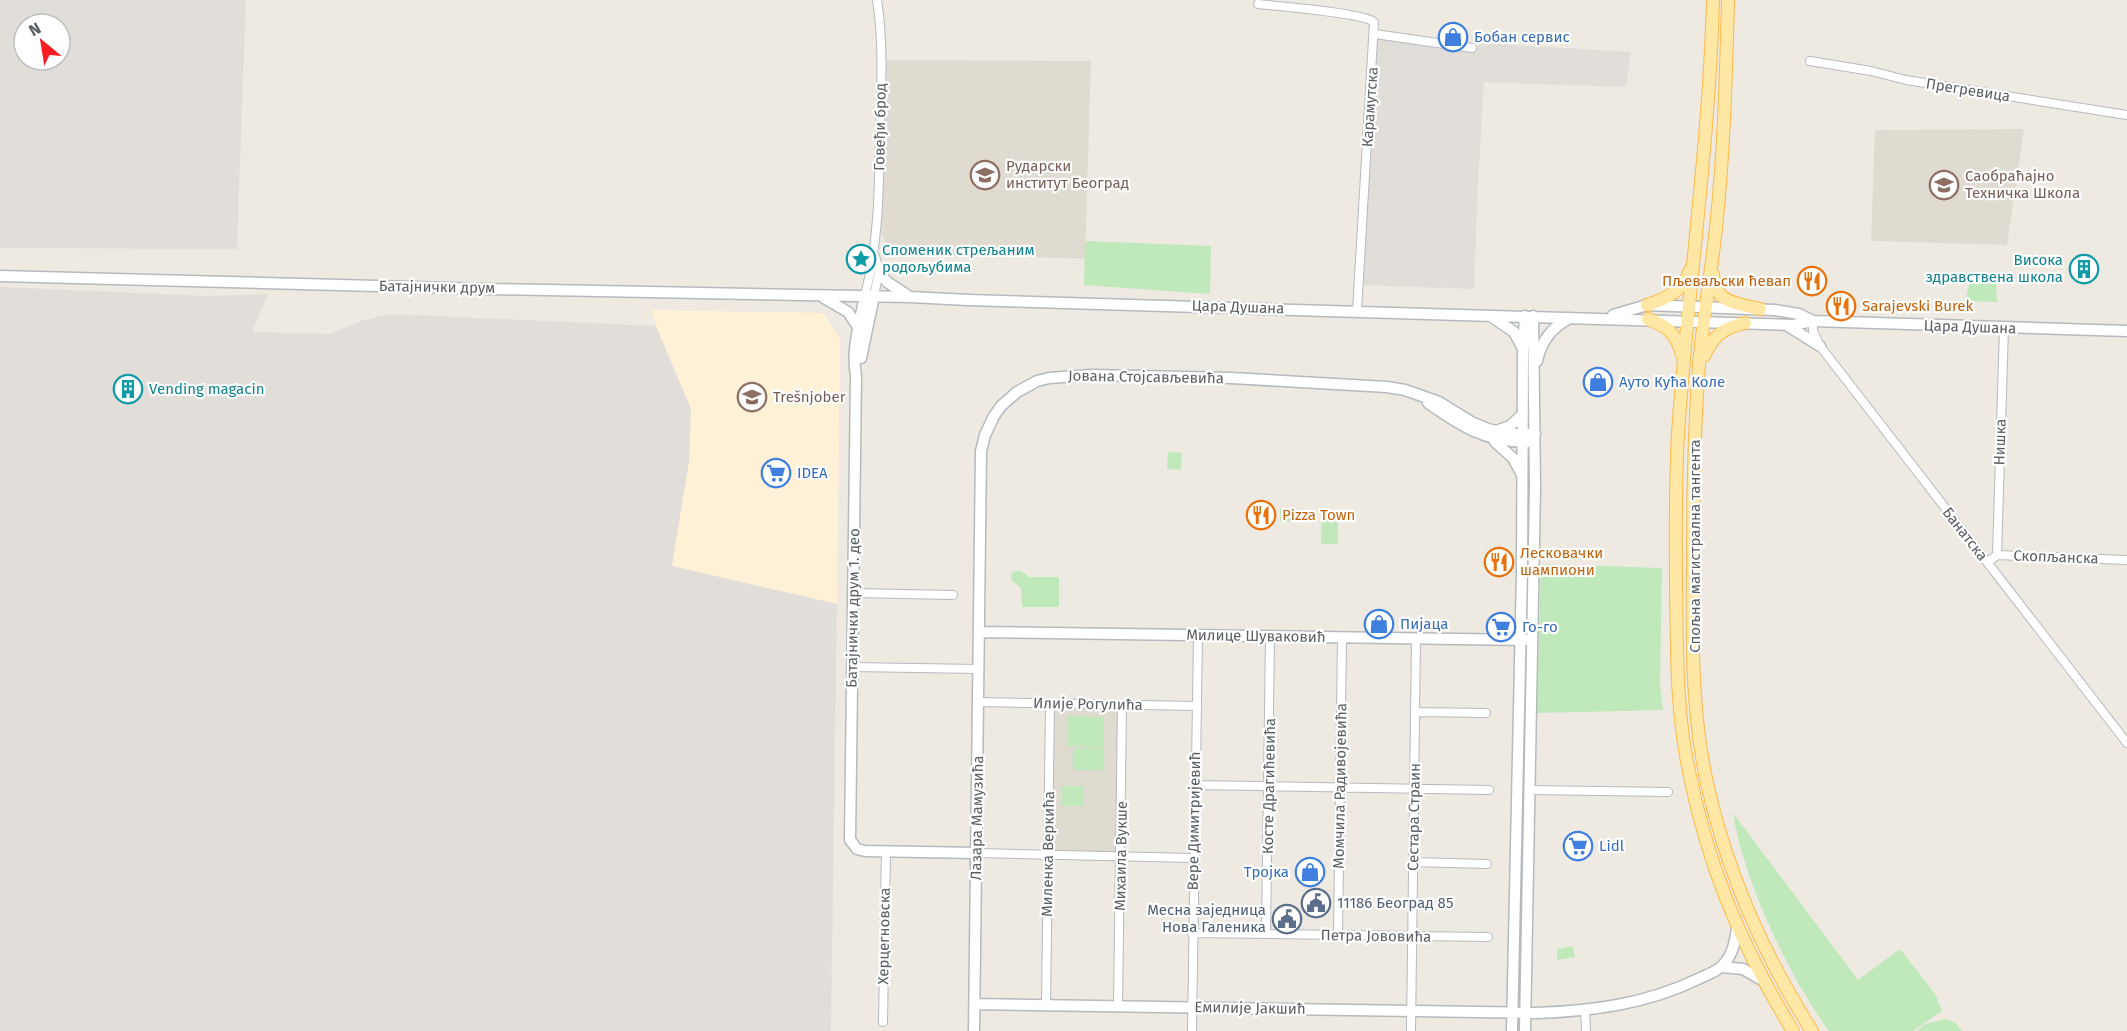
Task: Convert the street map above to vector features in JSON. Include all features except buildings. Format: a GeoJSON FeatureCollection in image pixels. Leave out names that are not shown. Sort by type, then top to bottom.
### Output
{"type":"FeatureCollection","features":[{"type":"Feature","properties":{"kind":"main road","name":"Спољна магистрална тангента"},"geometry":{"type":"LineString","coordinates":[[1713,0],[1703,168],[1678,436],[1676,556],[1678,687],[1687,760],[1719,883],[1762,980],[1793,1031]]}},
{"type":"Feature","properties":{"kind":"main road","name":"Спољна магистрална тангента"},"geometry":{"type":"LineString","coordinates":[[1728,0],[1724,134],[1699,365],[1694,468],[1696,707],[1705,771],[1734,879],[1762,944],[1781,981],[1812,1031]]}},
{"type":"Feature","properties":{"kind":"main road"},"geometry":{"type":"LineString","coordinates":[[1647,305],[1680,288],[1695,255]]}},
{"type":"Feature","properties":{"kind":"main road"},"geometry":{"type":"LineString","coordinates":[[1712,255],[1714,285],[1718,294],[1726,300],[1760,309]]}},
{"type":"Feature","properties":{"kind":"main road"},"geometry":{"type":"LineString","coordinates":[[879,271],[887,282],[910,297]]}},
{"type":"Feature","properties":{"kind":"main road","name":"Батајнички друм"},"geometry":{"type":"LineString","coordinates":[[0,276],[870,296]]}},
{"type":"Feature","properties":{"kind":"main road"},"geometry":{"type":"LineString","coordinates":[[818,296],[848,312],[858,327]]}},
{"type":"Feature","properties":{"kind":"main road","name":"Цара Душана"},"geometry":{"type":"LineString","coordinates":[[870,296],[1489,316],[1782,324],[1813,321],[2127,332]]}},
{"type":"Feature","properties":{"kind":"main road","name":"Батајнички друм 1. део"},"geometry":{"type":"LineString","coordinates":[[856,376],[868,321],[870,296]]}},
{"type":"Feature","properties":{"kind":"main road","name":"Батајнички друм 1. део"},"geometry":{"type":"LineString","coordinates":[[870,296],[858,327],[854,361],[856,376],[850,840],[859,850],[886,851]]}},
{"type":"Feature","properties":{"kind":"main road"},"geometry":{"type":"LineString","coordinates":[[868,321],[882,305],[910,297]]}},
{"type":"Feature","properties":{"kind":"main road","name":"Цара Душана"},"geometry":{"type":"LineString","coordinates":[[1601,318],[1647,305],[1792,312],[1813,321]]}},
{"type":"Feature","properties":{"kind":"main road"},"geometry":{"type":"LineString","coordinates":[[1489,316],[1514,332],[1521,342],[1523,351]]}},
{"type":"Feature","properties":{"kind":"main road"},"geometry":{"type":"LineString","coordinates":[[1526,1031],[1532,640],[1529,438],[1523,414],[1523,351],[1529,316]]}},
{"type":"Feature","properties":{"kind":"main road"},"geometry":{"type":"LineString","coordinates":[[1529,316],[1535,376]]}},
{"type":"Feature","properties":{"kind":"main road"},"geometry":{"type":"LineString","coordinates":[[1512,1031],[1523,478],[1538,356],[1548,334],[1555,326],[1571,317]]}},
{"type":"Feature","properties":{"kind":"main road"},"geometry":{"type":"LineString","coordinates":[[1648,319],[1667,327],[1673,333],[1679,343],[1684,363]]}},
{"type":"Feature","properties":{"kind":"main road"},"geometry":{"type":"LineString","coordinates":[[1699,365],[1716,335],[1729,327],[1745,323]]}},
{"type":"Feature","properties":{"kind":"main road"},"geometry":{"type":"LineString","coordinates":[[1782,324],[1796,330],[1820,346]]}},
{"type":"Feature","properties":{"kind":"main road","name":"Јована Стојсављевића"},"geometry":{"type":"LineString","coordinates":[[980,632],[982,444],[988,427],[1001,406],[1027,386],[1049,378],[1075,376],[1208,378],[1387,387],[1421,396],[1460,425],[1509,442],[1529,438]]}},
{"type":"Feature","properties":{"kind":"main road"},"geometry":{"type":"LineString","coordinates":[[1523,414],[1505,428],[1491,434],[1509,452],[1523,478]]}},
{"type":"Feature","properties":{"kind":"main road"},"geometry":{"type":"LineString","coordinates":[[1676,556],[1693,556]]}},
{"type":"Feature","properties":{"kind":"main road","name":"Милице Шуваковић"},"geometry":{"type":"LineString","coordinates":[[980,632],[1532,640]]}},
{"type":"Feature","properties":{"kind":"main road","name":"Лазара Мамузића"},"geometry":{"type":"LineString","coordinates":[[974,1031],[980,632]]}},
{"type":"Feature","properties":{"kind":"main road"},"geometry":{"type":"LineString","coordinates":[[886,851],[977,853]]}},
{"type":"Feature","properties":{"kind":"main road"},"geometry":{"type":"LineString","coordinates":[[1737,928],[1734,949],[1722,967],[1743,969],[1762,980]]}},
{"type":"Feature","properties":{"kind":"main road","name":"Емилије Јакшић"},"geometry":{"type":"LineString","coordinates":[[975,1004],[1526,1013],[1585,1010],[1626,1004],[1694,981],[1722,967]]}},
{"type":"Feature","properties":{"kind":"street","name":"Говеђи брод"},"geometry":{"type":"LineString","coordinates":[[875,254],[878,222],[882,42],[877,0]]}},
{"type":"Feature","properties":{"kind":"street"},"geometry":{"type":"LineString","coordinates":[[1258,4],[1371,19],[1374,22],[1375,34],[1472,48]]}},
{"type":"Feature","properties":{"kind":"street","name":"Карамутска"},"geometry":{"type":"LineString","coordinates":[[1357,311],[1375,34]]}},
{"type":"Feature","properties":{"kind":"street","name":"Прегревица"},"geometry":{"type":"LineString","coordinates":[[1810,61],[1870,71],[1906,80],[2127,115]]}},
{"type":"Feature","properties":{"kind":"street"},"geometry":{"type":"LineString","coordinates":[[870,296],[879,271],[875,254]]}},
{"type":"Feature","properties":{"kind":"street"},"geometry":{"type":"LineString","coordinates":[[870,296],[875,254]]}},
{"type":"Feature","properties":{"kind":"street","name":"Банатска"},"geometry":{"type":"LineString","coordinates":[[1813,321],[1813,330],[1820,346],[2127,743]]}},
{"type":"Feature","properties":{"kind":"street","name":"Нишка"},"geometry":{"type":"LineString","coordinates":[[1997,555],[2004,328]]}},
{"type":"Feature","properties":{"kind":"street","name":"Скопљанска"},"geometry":{"type":"LineString","coordinates":[[1988,562],[1997,555],[2127,560]]}},
{"type":"Feature","properties":{"kind":"street"},"geometry":{"type":"LineString","coordinates":[[853,593],[953,595]]}},
{"type":"Feature","properties":{"kind":"street","name":"Вере Димитријевић"},"geometry":{"type":"LineString","coordinates":[[1192,1031],[1198,636]]}},
{"type":"Feature","properties":{"kind":"street","name":"Косте Драгићевића"},"geometry":{"type":"LineString","coordinates":[[1266,934],[1270,637]]}},
{"type":"Feature","properties":{"kind":"street","name":"Момчила Радивојевића"},"geometry":{"type":"LineString","coordinates":[[1338,935],[1342,638]]}},
{"type":"Feature","properties":{"kind":"street","name":"Сестара Страин"},"geometry":{"type":"LineString","coordinates":[[1411,1031],[1416,638]]}},
{"type":"Feature","properties":{"kind":"street"},"geometry":{"type":"LineString","coordinates":[[852,667],[979,669]]}},
{"type":"Feature","properties":{"kind":"street","name":"Илије Рогулића"},"geometry":{"type":"LineString","coordinates":[[979,702],[1197,706]]}},
{"type":"Feature","properties":{"kind":"street","name":"Миленка Веркића"},"geometry":{"type":"LineString","coordinates":[[1046,1005],[1050,704]]}},
{"type":"Feature","properties":{"kind":"street","name":"Михаила Вукше"},"geometry":{"type":"LineString","coordinates":[[1118,1006],[1122,705]]}},
{"type":"Feature","properties":{"kind":"street"},"geometry":{"type":"LineString","coordinates":[[1416,712],[1486,713]]}},
{"type":"Feature","properties":{"kind":"street"},"geometry":{"type":"LineString","coordinates":[[1195,785],[1489,790]]}},
{"type":"Feature","properties":{"kind":"street"},"geometry":{"type":"LineString","coordinates":[[1530,790],[1668,792]]}},
{"type":"Feature","properties":{"kind":"street","name":"Херцегновска"},"geometry":{"type":"LineString","coordinates":[[883,1022],[886,851]]}},
{"type":"Feature","properties":{"kind":"street"},"geometry":{"type":"LineString","coordinates":[[977,853],[1193,858]]}},
{"type":"Feature","properties":{"kind":"street"},"geometry":{"type":"LineString","coordinates":[[1413,862],[1487,864]]}},
{"type":"Feature","properties":{"kind":"street","name":"Петра Јововића"},"geometry":{"type":"LineString","coordinates":[[1192,933],[1488,937]]}},
{"type":"Feature","properties":{"kind":"street"},"geometry":{"type":"LineString","coordinates":[[1585,1010],[1586,1031]]}},
{"type":"Feature","properties":{"kind":"shaded area"},"geometry":{"type":"Polygon","coordinates":[[[0,0],[246,0],[237,249],[0,248],[0,0]]]}},
{"type":"Feature","properties":{"kind":"shaded area"},"geometry":{"type":"Polygon","coordinates":[[[1377,36],[1476,49],[1481,43],[1631,52],[1626,87],[1484,82],[1474,289],[1362,285],[1377,36]]]}},
{"type":"Feature","properties":{"kind":"shaded area","name":"Рударски институт Београд"},"geometry":{"type":"Polygon","coordinates":[[[887,60],[1091,61],[1085,259],[906,253],[896,252],[887,245],[881,233],[887,60]]]}},
{"type":"Feature","properties":{"kind":"shaded area","name":"Саобраћајно Техничка Школа"},"geometry":{"type":"Polygon","coordinates":[[[2024,129],[2007,245],[1871,241],[1875,130],[2024,129]]]}},
{"type":"Feature","properties":{"kind":"shaded area"},"geometry":{"type":"Polygon","coordinates":[[[0,287],[208,296],[268,294],[252,332],[329,334],[361,321],[390,314],[656,326],[691,409],[689,461],[672,566],[837,604],[831,1031],[0,1031],[0,287]]]}},
{"type":"Feature","properties":{"kind":"shaded area"},"geometry":{"type":"Polygon","coordinates":[[[651,310],[823,313],[840,339],[837,604],[671,566],[689,461],[663,346],[651,310]]]}},
{"type":"Feature","properties":{"kind":"shaded area"},"geometry":{"type":"Polygon","coordinates":[[[1050,704],[1122,705],[1121,856],[1049,855],[1050,704]]]}},
{"type":"Feature","properties":{"kind":"green space"},"geometry":{"type":"Polygon","coordinates":[[[1085,241],[1211,246],[1210,294],[1084,285],[1085,241]]]}},
{"type":"Feature","properties":{"kind":"green space"},"geometry":{"type":"Polygon","coordinates":[[[1972,280],[1996,283],[1997,302],[1966,301],[1968,287],[1972,280]]]}},
{"type":"Feature","properties":{"kind":"green space"},"geometry":{"type":"Polygon","coordinates":[[[1168,452],[1182,453],[1181,470],[1167,469],[1168,452]]]}},
{"type":"Feature","properties":{"kind":"green space"},"geometry":{"type":"Polygon","coordinates":[[[1280,509],[1303,509],[1302,522],[1280,522],[1280,509]]]}},
{"type":"Feature","properties":{"kind":"green space"},"geometry":{"type":"Polygon","coordinates":[[[1322,512],[1338,512],[1338,544],[1321,544],[1322,512]]]}},
{"type":"Feature","properties":{"kind":"green space"},"geometry":{"type":"Polygon","coordinates":[[[1541,564],[1662,568],[1660,686],[1663,710],[1537,713],[1541,564]]]}},
{"type":"Feature","properties":{"kind":"green space"},"geometry":{"type":"Polygon","coordinates":[[[1021,571],[1029,577],[1059,577],[1059,607],[1022,607],[1021,588],[1011,580],[1012,573],[1021,571]]]}},
{"type":"Feature","properties":{"kind":"green space"},"geometry":{"type":"Polygon","coordinates":[[[1067,716],[1104,717],[1103,747],[1067,746],[1067,716]]]}},
{"type":"Feature","properties":{"kind":"green space"},"geometry":{"type":"Polygon","coordinates":[[[1073,748],[1104,748],[1104,770],[1073,770],[1073,748]]]}},
{"type":"Feature","properties":{"kind":"green space"},"geometry":{"type":"Polygon","coordinates":[[[1062,786],[1083,786],[1083,806],[1062,806],[1062,786]]]}},
{"type":"Feature","properties":{"kind":"green space"},"geometry":{"type":"Polygon","coordinates":[[[1733,813],[1858,980],[1900,949],[1935,994],[1942,1011],[1913,1031],[1829,1031],[1798,983],[1770,927],[1747,868],[1733,813]]]}},
{"type":"Feature","properties":{"kind":"green space"},"geometry":{"type":"Polygon","coordinates":[[[1573,946],[1575,957],[1557,960],[1557,949],[1573,946]]]}},
{"type":"Feature","properties":{"kind":"green space"},"geometry":{"type":"Polygon","coordinates":[[[1946,1019],[1955,1023],[1962,1031],[1917,1031],[1925,1024],[1946,1019]]]}},
{"type":"Feature","properties":{"kind":"place","name":"Бобан сервис"},"geometry":{"type":"Point","coordinates":[1453,37]}},
{"type":"Feature","properties":{"kind":"place","name":"Рударски институт Београд"},"geometry":{"type":"Point","coordinates":[985,175]}},
{"type":"Feature","properties":{"kind":"place","name":"Саобраћајно Техничка Школа"},"geometry":{"type":"Point","coordinates":[1944,185]}},
{"type":"Feature","properties":{"kind":"place","name":"Споменик стрељаним родољубима"},"geometry":{"type":"Point","coordinates":[861,259]}},
{"type":"Feature","properties":{"kind":"place","name":"Висока здравствена школа"},"geometry":{"type":"Point","coordinates":[2084,269]}},
{"type":"Feature","properties":{"kind":"place","name":"Пљеваљски ћевап"},"geometry":{"type":"Point","coordinates":[1812,281]}},
{"type":"Feature","properties":{"kind":"place","name":"Sarajevski Burek"},"geometry":{"type":"Point","coordinates":[1841,306]}},
{"type":"Feature","properties":{"kind":"place","name":"Ауто Кућа Коле"},"geometry":{"type":"Point","coordinates":[1598,382]}},
{"type":"Feature","properties":{"kind":"place","name":"Vending magacin"},"geometry":{"type":"Point","coordinates":[128,389]}},
{"type":"Feature","properties":{"kind":"place","name":"Trešnjober"},"geometry":{"type":"Point","coordinates":[752,397]}},
{"type":"Feature","properties":{"kind":"place","name":"IDEA"},"geometry":{"type":"Point","coordinates":[776,473]}},
{"type":"Feature","properties":{"kind":"place","name":"Pizza Town"},"geometry":{"type":"Point","coordinates":[1261,515]}},
{"type":"Feature","properties":{"kind":"place","name":"Лесковачки шампиони"},"geometry":{"type":"Point","coordinates":[1499,562]}},
{"type":"Feature","properties":{"kind":"place","name":"Пијаца"},"geometry":{"type":"Point","coordinates":[1379,624]}},
{"type":"Feature","properties":{"kind":"place","name":"Го-го"},"geometry":{"type":"Point","coordinates":[1501,627]}},
{"type":"Feature","properties":{"kind":"place","name":"Lidl"},"geometry":{"type":"Point","coordinates":[1578,846]}},
{"type":"Feature","properties":{"kind":"place","name":"Тројка"},"geometry":{"type":"Point","coordinates":[1310,872]}},
{"type":"Feature","properties":{"kind":"place","name":"11186 Београд 85"},"geometry":{"type":"Point","coordinates":[1316,903]}},
{"type":"Feature","properties":{"kind":"place","name":"Месна заједница Нова Галеника"},"geometry":{"type":"Point","coordinates":[1287,919]}}]}
